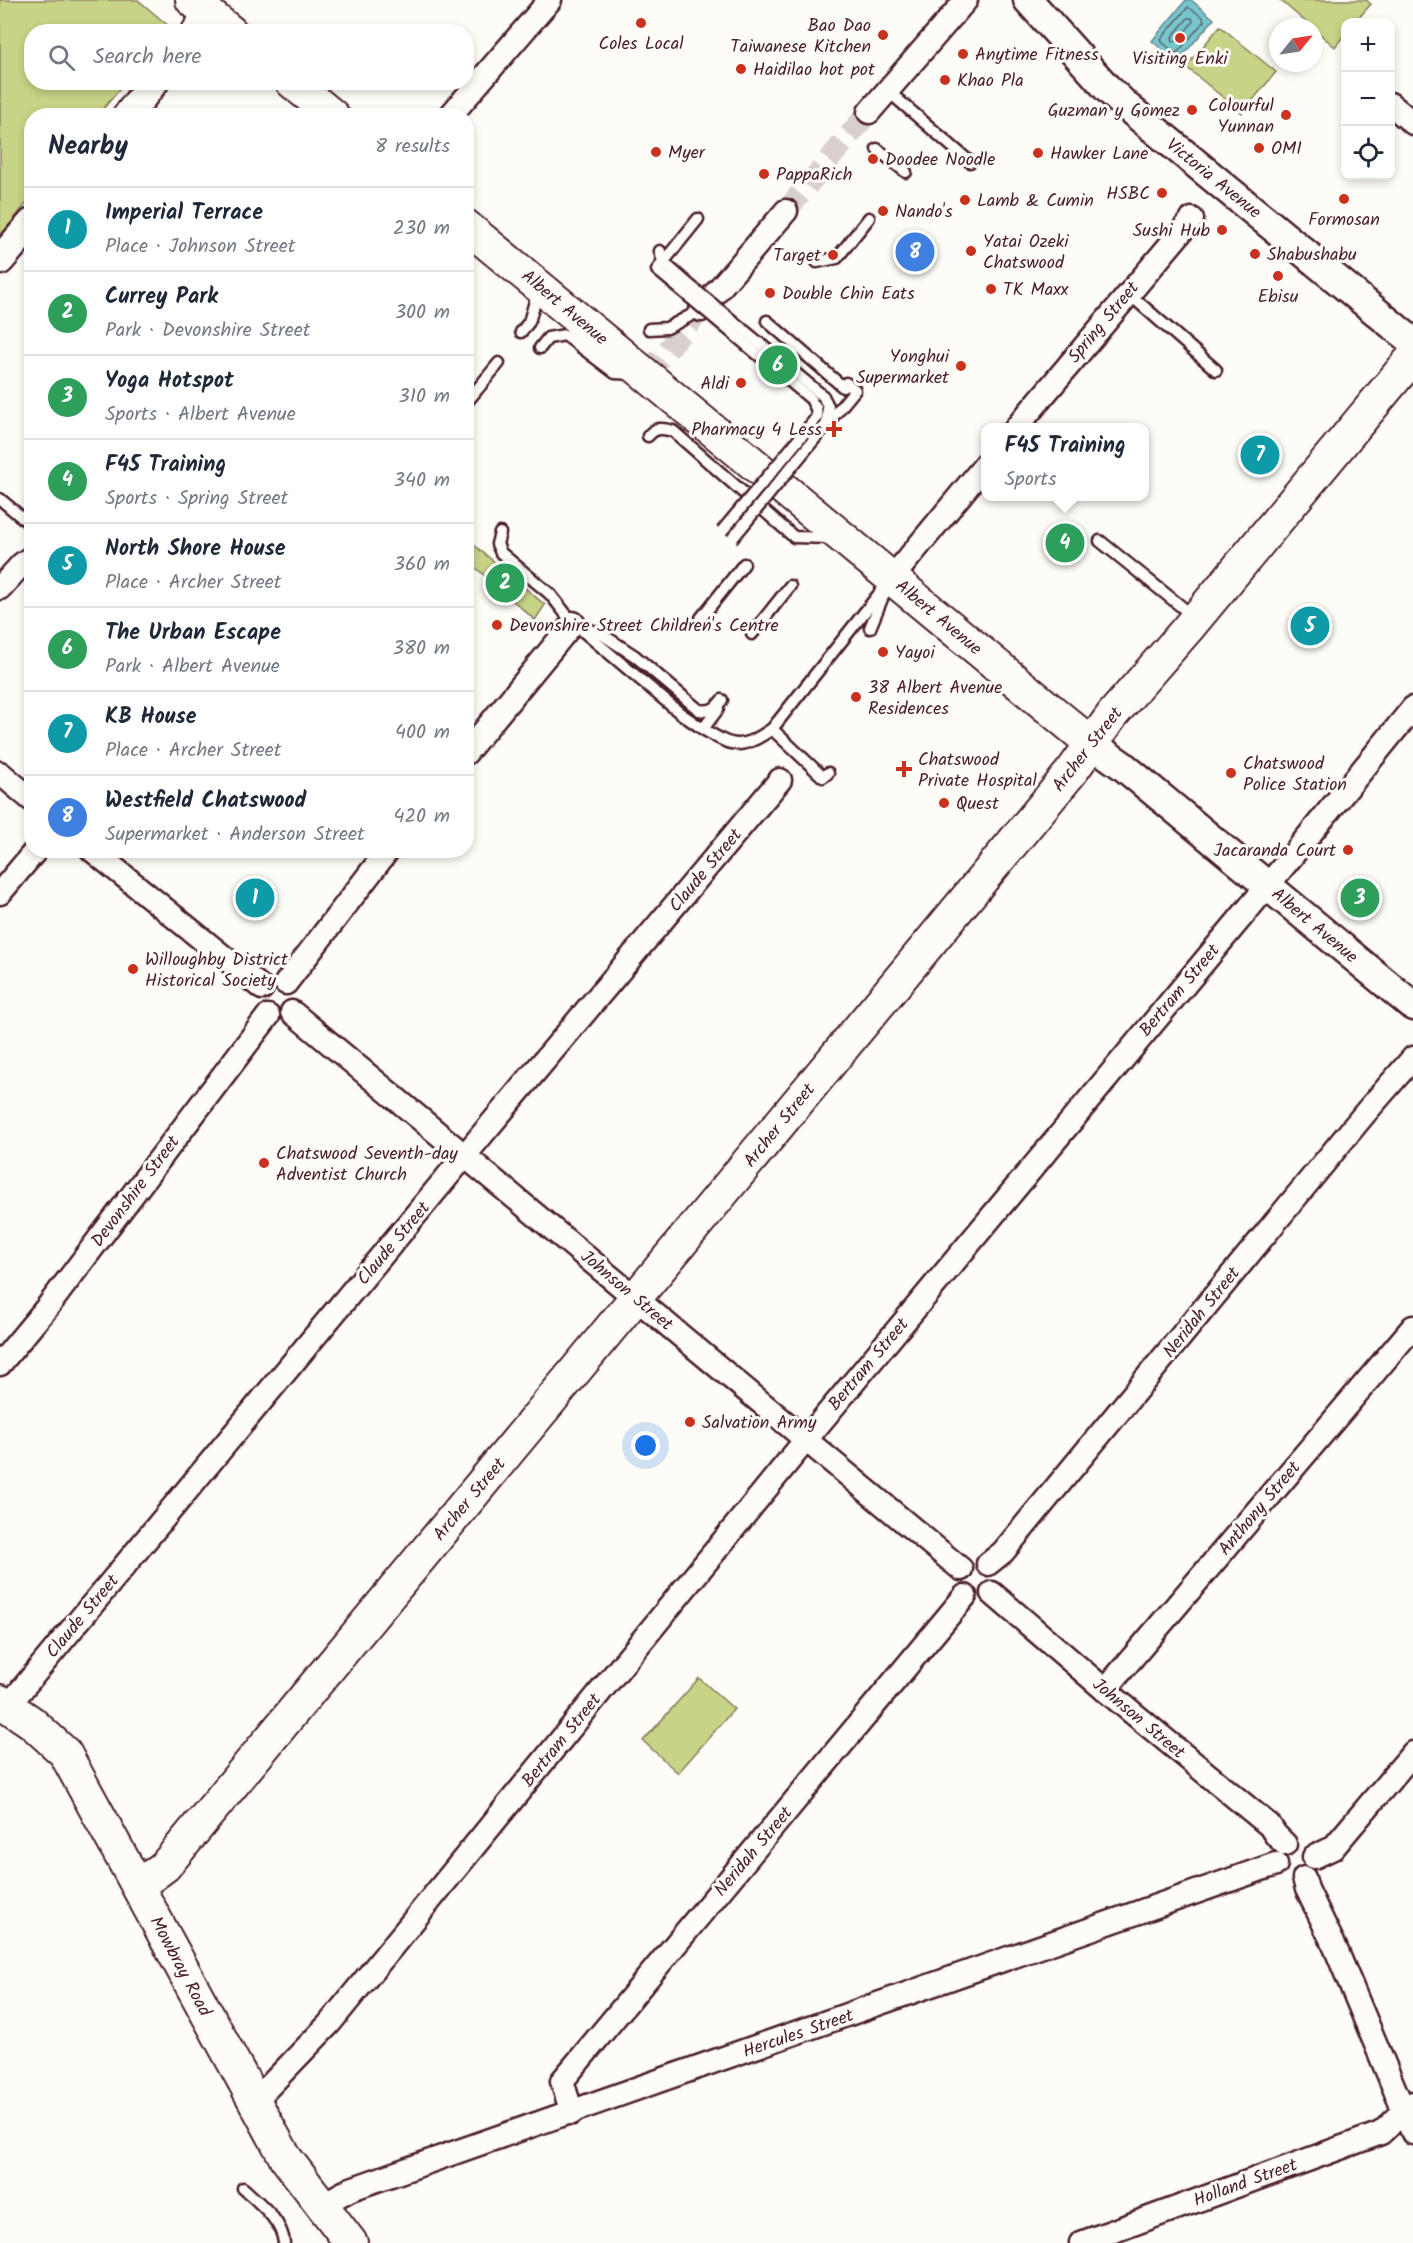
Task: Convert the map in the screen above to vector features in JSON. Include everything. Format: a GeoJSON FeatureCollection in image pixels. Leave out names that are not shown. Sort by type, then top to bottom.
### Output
{"type":"FeatureCollection","features":[{"type":"Feature","properties":{"kind":"main road"},"geometry":{"type":"LineString","coordinates":[[300,90],[319,108]]}},
{"type":"Feature","properties":{"kind":"main road","name":"Albert Avenue"},"geometry":{"type":"LineString","coordinates":[[474,233],[1092,744]]}},
{"type":"Feature","properties":{"kind":"main road","name":"Archer Street"},"geometry":{"type":"LineString","coordinates":[[138,1886],[165,1866],[1072,771],[1113,714],[1413,357]]}},
{"type":"Feature","properties":{"kind":"main road","name":"Mowbray Road"},"geometry":{"type":"LineString","coordinates":[[4,1704],[53,1740],[65,1753],[285,2157],[351,2243]]}},
{"type":"Feature","properties":{"kind":"street"},"geometry":{"type":"LineString","coordinates":[[474,88],[550,0]]}},
{"type":"Feature","properties":{"kind":"street"},"geometry":{"type":"LineString","coordinates":[[869,112],[966,0]]}},
{"type":"Feature","properties":{"kind":"street","name":"Victoria Avenue"},"geometry":{"type":"LineString","coordinates":[[1028,0],[1126,106],[1413,342]]}},
{"type":"Feature","properties":{"kind":"street"},"geometry":{"type":"LineString","coordinates":[[133,108],[148,90]]}},
{"type":"Feature","properties":{"kind":"street"},"geometry":{"type":"LineString","coordinates":[[457,108],[472,90]]}},
{"type":"Feature","properties":{"kind":"street"},"geometry":{"type":"LineString","coordinates":[[1395,108],[1413,123]]}},
{"type":"Feature","properties":{"kind":"street"},"geometry":{"type":"LineString","coordinates":[[701,310],[786,211]]}},
{"type":"Feature","properties":{"kind":"street","name":"Spring Street"},"geometry":{"type":"LineString","coordinates":[[1020,423],[1127,293],[1192,219]]}},
{"type":"Feature","properties":{"kind":"street"},"geometry":{"type":"LineString","coordinates":[[0,260],[24,232]]}},
{"type":"Feature","properties":{"kind":"street"},"geometry":{"type":"LineString","coordinates":[[892,578],[981,470]]}},
{"type":"Feature","properties":{"kind":"street"},"geometry":{"type":"LineString","coordinates":[[0,588],[24,562]]}},
{"type":"Feature","properties":{"kind":"street"},"geometry":{"type":"LineString","coordinates":[[474,743],[573,623]]}},
{"type":"Feature","properties":{"kind":"street","name":"Bertram Street"},"geometry":{"type":"LineString","coordinates":[[254,2102],[329,2024],[806,1440],[1413,708]]}},
{"type":"Feature","properties":{"kind":"street","name":"Albert Avenue"},"geometry":{"type":"LineString","coordinates":[[1092,744],[1268,885],[1413,1006]]}},
{"type":"Feature","properties":{"kind":"street"},"geometry":{"type":"LineString","coordinates":[[0,773],[24,793]]}},
{"type":"Feature","properties":{"kind":"street","name":"Claude Street"},"geometry":{"type":"LineString","coordinates":[[4,1704],[780,780]]}},
{"type":"Feature","properties":{"kind":"street"},"geometry":{"type":"LineString","coordinates":[[0,893],[29,858]]}},
{"type":"Feature","properties":{"kind":"street"},"geometry":{"type":"LineString","coordinates":[[102,858],[262,988]]}},
{"type":"Feature","properties":{"kind":"street"},"geometry":{"type":"LineString","coordinates":[[286,982],[382,858]]}},
{"type":"Feature","properties":{"kind":"street"},"geometry":{"type":"LineString","coordinates":[[273,981],[286,982],[297,997],[292,1012],[280,1019],[263,1013],[258,1001],[262,988],[273,981]]}},
{"type":"Feature","properties":{"kind":"street","name":"Johnson Street"},"geometry":{"type":"LineString","coordinates":[[292,1012],[961,1569]]}},
{"type":"Feature","properties":{"kind":"street","name":"Devonshire Street"},"geometry":{"type":"LineString","coordinates":[[0,1364],[49,1305],[268,1016]]}},
{"type":"Feature","properties":{"kind":"street","name":"Neridah Street"},"geometry":{"type":"LineString","coordinates":[[988,1564],[1003,1552],[1365,1112],[1413,1058]]}},
{"type":"Feature","properties":{"kind":"street","name":"Anthony Street"},"geometry":{"type":"LineString","coordinates":[[1105,1690],[1413,1327]]}},
{"type":"Feature","properties":{"kind":"street"},"geometry":{"type":"LineString","coordinates":[[976,1561],[988,1564],[993,1569],[996,1581],[992,1593],[982,1599],[966,1596],[961,1591],[957,1580],[961,1569],[976,1561]]}},
{"type":"Feature","properties":{"kind":"street","name":"Johnson Street"},"geometry":{"type":"LineString","coordinates":[[992,1593],[1270,1826],[1275,1834],[1280,1854]]}},
{"type":"Feature","properties":{"kind":"street","name":"Neridah Street"},"geometry":{"type":"LineString","coordinates":[[572,2113],[562,2081],[966,1596]]}},
{"type":"Feature","properties":{"kind":"street"},"geometry":{"type":"LineString","coordinates":[[1314,1857],[1334,1848],[1413,1753]]}},
{"type":"Feature","properties":{"kind":"street"},"geometry":{"type":"LineString","coordinates":[[1299,1842],[1306,1845],[1314,1857],[1311,1873],[1295,1880],[1286,1878],[1280,1872],[1280,1854],[1299,1842]]}},
{"type":"Feature","properties":{"kind":"street","name":"Hercules Street"},"geometry":{"type":"LineString","coordinates":[[321,2205],[351,2189],[572,2113],[1280,1854]]}},
{"type":"Feature","properties":{"kind":"street"},"geometry":{"type":"LineString","coordinates":[[1304,1878],[1307,1889],[1408,2107],[1413,2133]]}},
{"type":"Feature","properties":{"kind":"street","name":"Holland Street"},"geometry":{"type":"LineString","coordinates":[[1081,2243],[1381,2133],[1408,2107]]}},
{"type":"Feature","properties":{"kind":"lane"},"geometry":{"type":"LineString","coordinates":[[888,91],[970,162]]}},
{"type":"Feature","properties":{"kind":"lane"},"geometry":{"type":"LineString","coordinates":[[877,149],[906,172]]}},
{"type":"Feature","properties":{"kind":"lane"},"geometry":{"type":"LineString","coordinates":[[817,262],[837,258],[869,218]]}},
{"type":"Feature","properties":{"kind":"lane"},"geometry":{"type":"LineString","coordinates":[[699,219],[660,261],[684,286],[811,399],[816,408],[817,417],[722,531]]}},
{"type":"Feature","properties":{"kind":"lane"},"geometry":{"type":"LineString","coordinates":[[521,332],[529,322],[539,286]]}},
{"type":"Feature","properties":{"kind":"lane"},"geometry":{"type":"LineString","coordinates":[[684,286],[823,396],[828,406],[827,423]]}},
{"type":"Feature","properties":{"kind":"lane"},"geometry":{"type":"LineString","coordinates":[[1127,293],[1216,370]]}},
{"type":"Feature","properties":{"kind":"lane"},"geometry":{"type":"LineString","coordinates":[[649,329],[667,328],[701,310]]}},
{"type":"Feature","properties":{"kind":"lane"},"geometry":{"type":"LineString","coordinates":[[732,538],[827,423],[848,389],[767,321]]}},
{"type":"Feature","properties":{"kind":"lane"},"geometry":{"type":"LineString","coordinates":[[540,348],[548,338],[566,335],[615,373],[646,375]]}},
{"type":"Feature","properties":{"kind":"lane"},"geometry":{"type":"LineString","coordinates":[[474,393],[499,363]]}},
{"type":"Feature","properties":{"kind":"lane"},"geometry":{"type":"LineString","coordinates":[[648,436],[652,431],[662,428],[673,431],[794,537],[845,539]]}},
{"type":"Feature","properties":{"kind":"lane"},"geometry":{"type":"LineString","coordinates":[[0,499],[24,519]]}},
{"type":"Feature","properties":{"kind":"lane"},"geometry":{"type":"LineString","coordinates":[[500,533],[497,544],[501,553],[550,594],[573,623],[680,713],[722,740],[737,745],[757,739],[772,729],[892,578]]}},
{"type":"Feature","properties":{"kind":"lane"},"geometry":{"type":"LineString","coordinates":[[1100,541],[1196,618]]}},
{"type":"Feature","properties":{"kind":"lane"},"geometry":{"type":"LineString","coordinates":[[701,618],[744,564]]}},
{"type":"Feature","properties":{"kind":"lane"},"geometry":{"type":"LineString","coordinates":[[870,628],[892,578]]}},
{"type":"Feature","properties":{"kind":"lane"},"geometry":{"type":"LineString","coordinates":[[752,634],[790,586]]}},
{"type":"Feature","properties":{"kind":"lane"},"geometry":{"type":"LineString","coordinates":[[573,623],[603,635],[635,656],[699,710],[715,710],[723,701],[703,729]]}},
{"type":"Feature","properties":{"kind":"lane"},"geometry":{"type":"LineString","coordinates":[[772,729],[823,777],[828,773]]}},
{"type":"Feature","properties":{"kind":"lane"},"geometry":{"type":"LineString","coordinates":[[243,2188],[272,2216],[284,2243]]}},
{"type":"Feature","properties":{"kind":"green space"},"geometry":{"type":"Polygon","coordinates":[[[0,0],[138,0],[166,24],[24,24],[24,90],[119,90],[104,108],[24,108],[24,207],[0,236],[0,0]]]}},
{"type":"Feature","properties":{"kind":"green space"},"geometry":{"type":"Polygon","coordinates":[[[1280,0],[1366,0],[1371,4],[1359,18],[1341,18],[1341,39],[1335,47],[1323,37],[1323,18],[1301,18],[1280,0]]]}},
{"type":"Feature","properties":{"kind":"green space"},"geometry":{"type":"Polygon","coordinates":[[[1220,26],[1269,66],[1269,72],[1276,72],[1242,113],[1186,67],[1220,26]]]}},
{"type":"Feature","properties":{"kind":"green space"},"geometry":{"type":"Polygon","coordinates":[[[474,545],[545,605],[535,620],[474,566],[474,545]]]}},
{"type":"Feature","properties":{"kind":"green space"},"geometry":{"type":"Polygon","coordinates":[[[699,1678],[734,1709],[678,1773],[643,1741],[699,1678]]]}},
{"type":"Feature","properties":{"kind":"water"},"geometry":{"type":"Polygon","coordinates":[[[1186,0],[1191,0],[1214,19],[1177,62],[1152,41],[1186,0]]]}},
{"type":"Feature","properties":{"kind":"tunnel"},"geometry":{"type":"LineString","coordinates":[[786,211],[869,112]]}},
{"type":"Feature","properties":{"kind":"tunnel"},"geometry":{"type":"LineString","coordinates":[[646,375],[701,310]]}},
{"type":"Feature","properties":{"kind":"place","name":"Coles Local"},"geometry":{"type":"Point","coordinates":[641,23]}},
{"type":"Feature","properties":{"kind":"place","name":"Bao Dao Taiwanese Kitchen"},"geometry":{"type":"Point","coordinates":[883,35]}},
{"type":"Feature","properties":{"kind":"place","name":"Visiting Enki"},"geometry":{"type":"Point","coordinates":[1180,38]}},
{"type":"Feature","properties":{"kind":"place","name":"Anytime Fitness"},"geometry":{"type":"Point","coordinates":[963,54]}},
{"type":"Feature","properties":{"kind":"place","name":"Haidilao hot pot"},"geometry":{"type":"Point","coordinates":[741,69]}},
{"type":"Feature","properties":{"kind":"place","name":"Khao Pla"},"geometry":{"type":"Point","coordinates":[945,80]}},
{"type":"Feature","properties":{"kind":"place","name":"Guzman y Gomez"},"geometry":{"type":"Point","coordinates":[1192,110]}},
{"type":"Feature","properties":{"kind":"place","name":"Colourful Yunnan"},"geometry":{"type":"Point","coordinates":[1286,115]}},
{"type":"Feature","properties":{"kind":"place","name":"OMI"},"geometry":{"type":"Point","coordinates":[1259,148]}},
{"type":"Feature","properties":{"kind":"place","name":"Myer"},"geometry":{"type":"Point","coordinates":[656,152]}},
{"type":"Feature","properties":{"kind":"place","name":"Hawker Lane"},"geometry":{"type":"Point","coordinates":[1038,153]}},
{"type":"Feature","properties":{"kind":"place","name":"Doodee Noodle"},"geometry":{"type":"Point","coordinates":[873,159]}},
{"type":"Feature","properties":{"kind":"place","name":"PappaRich"},"geometry":{"type":"Point","coordinates":[764,174]}},
{"type":"Feature","properties":{"kind":"place","name":"HSBC"},"geometry":{"type":"Point","coordinates":[1162,193]}},
{"type":"Feature","properties":{"kind":"place","name":"Formosan"},"geometry":{"type":"Point","coordinates":[1344,199]}},
{"type":"Feature","properties":{"kind":"place","name":"Lamb & Cumin"},"geometry":{"type":"Point","coordinates":[965,200]}},
{"type":"Feature","properties":{"kind":"place","name":"Nando's"},"geometry":{"type":"Point","coordinates":[883,211]}},
{"type":"Feature","properties":{"kind":"place","name":"Sushi Hub"},"geometry":{"type":"Point","coordinates":[1222,230]}},
{"type":"Feature","properties":{"kind":"place","name":"Yatai Ozeki Chatswood"},"geometry":{"type":"Point","coordinates":[971,251]}},
{"type":"Feature","properties":{"kind":"place","name":"Westfield Chatswood"},"geometry":{"type":"Point","coordinates":[915,252]}},
{"type":"Feature","properties":{"kind":"place","name":"Shabushabu"},"geometry":{"type":"Point","coordinates":[1255,254]}},
{"type":"Feature","properties":{"kind":"place","name":"Target"},"geometry":{"type":"Point","coordinates":[833,255]}},
{"type":"Feature","properties":{"kind":"place","name":"Ebisu"},"geometry":{"type":"Point","coordinates":[1278,276]}},
{"type":"Feature","properties":{"kind":"place","name":"TK Maxx"},"geometry":{"type":"Point","coordinates":[991,289]}},
{"type":"Feature","properties":{"kind":"place","name":"Double Chin Eats"},"geometry":{"type":"Point","coordinates":[770,293]}},
{"type":"Feature","properties":{"kind":"place","name":"The Urban Escape"},"geometry":{"type":"Point","coordinates":[778,365]}},
{"type":"Feature","properties":{"kind":"place","name":"Yonghui Supermarket"},"geometry":{"type":"Point","coordinates":[961,366]}},
{"type":"Feature","properties":{"kind":"place","name":"Aldi"},"geometry":{"type":"Point","coordinates":[741,383]}},
{"type":"Feature","properties":{"kind":"place","name":"Pharmacy 4 Less"},"geometry":{"type":"Point","coordinates":[834,429]}},
{"type":"Feature","properties":{"kind":"place","name":"KB House"},"geometry":{"type":"Point","coordinates":[1260,455]}},
{"type":"Feature","properties":{"kind":"place","name":"F45 Training"},"geometry":{"type":"Point","coordinates":[1065,543]}},
{"type":"Feature","properties":{"kind":"place","name":"Currey Park"},"geometry":{"type":"Point","coordinates":[505,583]}},
{"type":"Feature","properties":{"kind":"place","name":"Devonshire Street Children's Centre"},"geometry":{"type":"Point","coordinates":[497,625]}},
{"type":"Feature","properties":{"kind":"place","name":"North Shore House"},"geometry":{"type":"Point","coordinates":[1310,626]}},
{"type":"Feature","properties":{"kind":"place","name":"Yayoi"},"geometry":{"type":"Point","coordinates":[883,652]}},
{"type":"Feature","properties":{"kind":"place","name":"38 Albert Avenue Residences"},"geometry":{"type":"Point","coordinates":[856,697]}},
{"type":"Feature","properties":{"kind":"place","name":"Chatswood Private Hospital"},"geometry":{"type":"Point","coordinates":[904,769]}},
{"type":"Feature","properties":{"kind":"place","name":"Chatswood Police Station"},"geometry":{"type":"Point","coordinates":[1231,773]}},
{"type":"Feature","properties":{"kind":"place","name":"Quest"},"geometry":{"type":"Point","coordinates":[944,803]}},
{"type":"Feature","properties":{"kind":"place","name":"Jacaranda Court"},"geometry":{"type":"Point","coordinates":[1348,850]}},
{"type":"Feature","properties":{"kind":"place","name":"Imperial Terrace"},"geometry":{"type":"Point","coordinates":[255,898]}},
{"type":"Feature","properties":{"kind":"place","name":"Yoga Hotspot"},"geometry":{"type":"Point","coordinates":[1360,898]}},
{"type":"Feature","properties":{"kind":"place","name":"Willoughby District Historical Society"},"geometry":{"type":"Point","coordinates":[133,969]}},
{"type":"Feature","properties":{"kind":"place","name":"Chatswood Seventh-day Adventist Church"},"geometry":{"type":"Point","coordinates":[264,1163]}},
{"type":"Feature","properties":{"kind":"place","name":"Salvation Army"},"geometry":{"type":"Point","coordinates":[690,1422]}}]}
